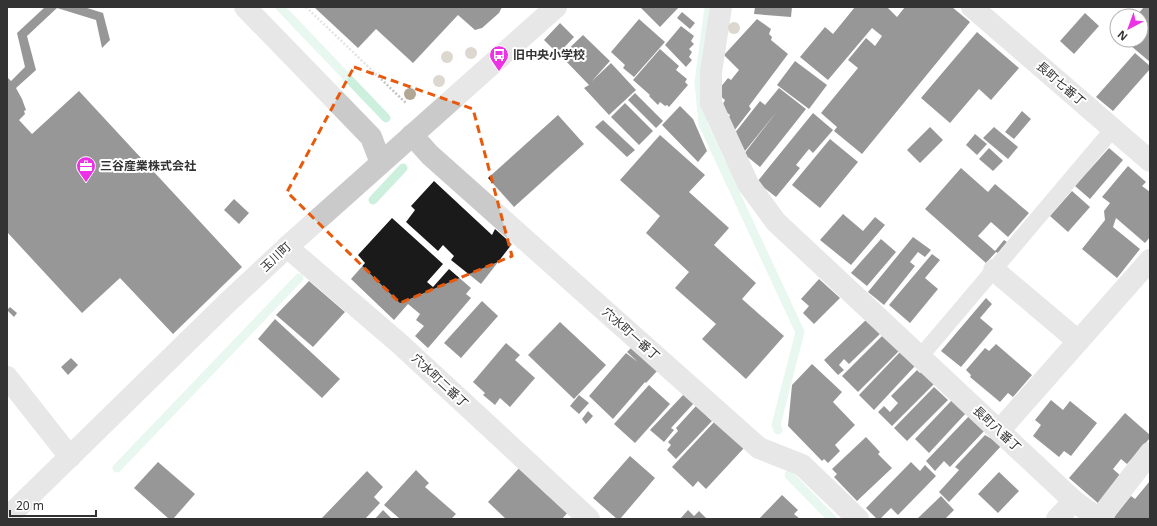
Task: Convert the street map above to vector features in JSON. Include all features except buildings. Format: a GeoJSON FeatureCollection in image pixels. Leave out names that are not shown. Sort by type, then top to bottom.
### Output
{"type":"FeatureCollection","features":[{"type":"Feature","properties":{"kind":"street"},"geometry":{"type":"LineString","coordinates":[[246,7],[371,137],[381,163]]}},
{"type":"Feature","properties":{"kind":"street","name":"玉川町"},"geometry":{"type":"LineString","coordinates":[[7,518],[220,309],[287,247],[556,7]]}},
{"type":"Feature","properties":{"kind":"street","name":"長町八番丁"},"geometry":{"type":"LineString","coordinates":[[721,7],[711,72],[711,103],[748,184],[776,222],[1074,501],[1099,519]]}},
{"type":"Feature","properties":{"kind":"street","name":"長町七番丁"},"geometry":{"type":"LineString","coordinates":[[972,7],[1150,162]]}},
{"type":"Feature","properties":{"kind":"street","name":"穴水町一番丁"},"geometry":{"type":"LineString","coordinates":[[412,135],[430,155],[758,448],[802,465],[858,519]]}},
{"type":"Feature","properties":{"kind":"street","name":"穴水町二番丁"},"geometry":{"type":"LineString","coordinates":[[287,247],[400,344],[589,519]]}},
{"type":"Feature","properties":{"kind":"street"},"geometry":{"type":"LineString","coordinates":[[999,430],[1150,260]]}},
{"type":"Feature","properties":{"kind":"street"},"geometry":{"type":"LineString","coordinates":[[994,270],[1078,341]]}},
{"type":"Feature","properties":{"kind":"street"},"geometry":{"type":"LineString","coordinates":[[7,377],[70,457]]}},
{"type":"Feature","properties":{"kind":"street"},"geometry":{"type":"LineString","coordinates":[[1099,519],[1150,453]]}},
{"type":"Feature","properties":{"kind":"street"},"geometry":{"type":"LineString","coordinates":[[1057,519],[1074,501]]}},
{"type":"Feature","properties":{"kind":"lane"},"geometry":{"type":"LineString","coordinates":[[920,357],[1113,129]]}},
{"type":"Feature","properties":{"kind":"path"},"geometry":{"type":"LineString","coordinates":[[306,7],[407,104]]}},
{"type":"Feature","properties":{"kind":"highlighted area"},"geometry":{"type":"Polygon","coordinates":[[[354,67],[473,109],[512,256],[400,303],[287,192],[354,67]]]}},
{"type":"Feature","properties":{"kind":"waterway"},"geometry":{"type":"LineString","coordinates":[[280,7],[386,118]]}},
{"type":"Feature","properties":{"kind":"waterway"},"geometry":{"type":"LineString","coordinates":[[709,7],[699,82],[703,124],[800,332],[776,425],[778,430]]}},
{"type":"Feature","properties":{"kind":"waterway"},"geometry":{"type":"LineString","coordinates":[[373,200],[403,168]]}},
{"type":"Feature","properties":{"kind":"waterway"},"geometry":{"type":"LineString","coordinates":[[117,468],[299,278]]}},
{"type":"Feature","properties":{"kind":"waterway"},"geometry":{"type":"LineString","coordinates":[[789,475],[832,519]]}},
{"type":"Feature","properties":{"kind":"place","name":"旧中央小学校"},"geometry":{"type":"Point","coordinates":[499,72]}},
{"type":"Feature","properties":{"kind":"place","name":"三谷産業株式会社"},"geometry":{"type":"Point","coordinates":[86,183]}}]}
